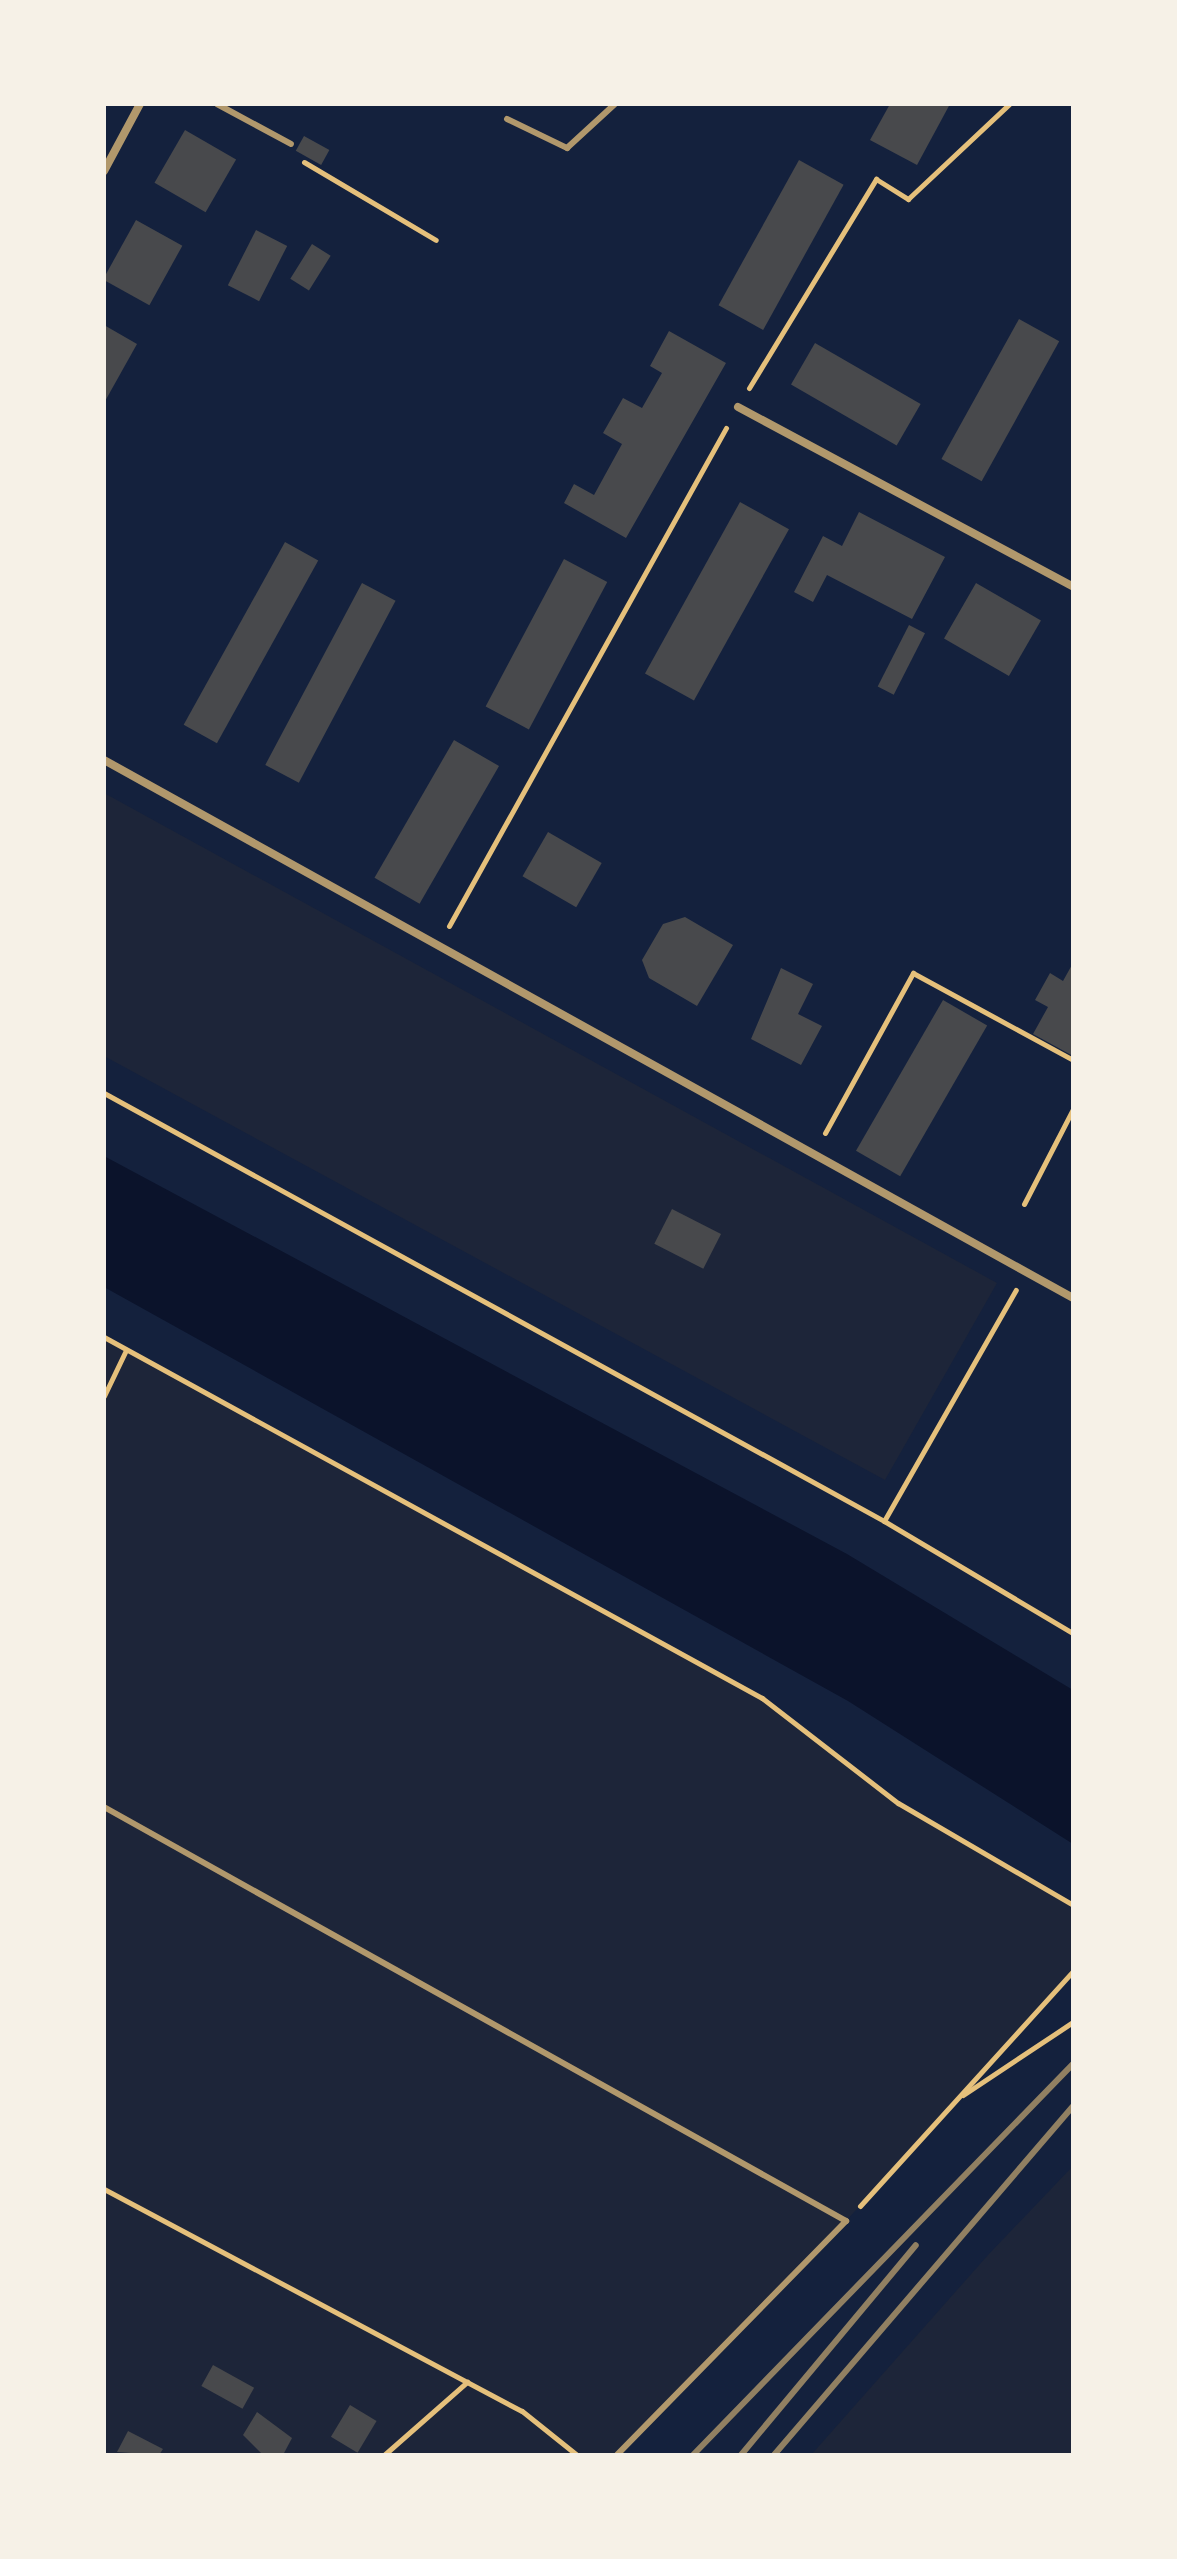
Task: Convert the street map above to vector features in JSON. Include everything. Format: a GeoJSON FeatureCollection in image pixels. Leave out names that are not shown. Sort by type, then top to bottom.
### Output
{"type":"FeatureCollection","features":[{"type":"Feature","properties":{"kind":"street"},"geometry":{"type":"LineString","coordinates":[[104,171],[140,104]]}},
{"type":"Feature","properties":{"kind":"street"},"geometry":{"type":"LineString","coordinates":[[738,407],[1073,587]]}},
{"type":"Feature","properties":{"kind":"street"},"geometry":{"type":"LineString","coordinates":[[104,760],[815,1152],[1073,1298]]}},
{"type":"Feature","properties":{"kind":"lane"},"geometry":{"type":"LineString","coordinates":[[217,104],[291,144]]}},
{"type":"Feature","properties":{"kind":"lane"},"geometry":{"type":"LineString","coordinates":[[507,119],[567,148],[615,104]]}},
{"type":"Feature","properties":{"kind":"lane"},"geometry":{"type":"LineString","coordinates":[[104,1807],[846,2221],[617,2455]]}},
{"type":"Feature","properties":{"kind":"path"},"geometry":{"type":"LineString","coordinates":[[439,945],[738,407],[876,179],[908,199],[1009,104]]}},
{"type":"Feature","properties":{"kind":"path"},"geometry":{"type":"LineString","coordinates":[[291,144],[292,155],[436,240]]}},
{"type":"Feature","properties":{"kind":"path"},"geometry":{"type":"LineString","coordinates":[[815,1152],[913,973],[1073,1060]]}},
{"type":"Feature","properties":{"kind":"path"},"geometry":{"type":"LineString","coordinates":[[104,1093],[884,1521],[1073,1633]]}},
{"type":"Feature","properties":{"kind":"path"},"geometry":{"type":"LineString","coordinates":[[1024,1204],[1073,1109]]}},
{"type":"Feature","properties":{"kind":"path"},"geometry":{"type":"LineString","coordinates":[[884,1521],[1026,1272]]}},
{"type":"Feature","properties":{"kind":"path"},"geometry":{"type":"LineString","coordinates":[[104,1337],[762,1698],[898,1803],[1073,1905]]}},
{"type":"Feature","properties":{"kind":"path"},"geometry":{"type":"LineString","coordinates":[[104,1396],[126,1350]]}},
{"type":"Feature","properties":{"kind":"path"},"geometry":{"type":"LineString","coordinates":[[846,2221],[1073,1971]]}},
{"type":"Feature","properties":{"kind":"path"},"geometry":{"type":"LineString","coordinates":[[959,2097],[1073,2022]]}},
{"type":"Feature","properties":{"kind":"path"},"geometry":{"type":"LineString","coordinates":[[104,2189],[522,2411],[577,2455]]}},
{"type":"Feature","properties":{"kind":"path"},"geometry":{"type":"LineString","coordinates":[[384,2455],[467,2382]]}},
{"type":"Feature","properties":{"kind":"shaded area"},"geometry":{"type":"Polygon","coordinates":[[[104,793],[997,1283],[885,1480],[104,1056],[104,793]]]}},
{"type":"Feature","properties":{"kind":"shaded area"},"geometry":{"type":"Polygon","coordinates":[[[104,1156],[847,1554],[1073,1690],[1073,1844],[848,1701],[104,1287],[104,1156]]]}},
{"type":"Feature","properties":{"kind":"shaded area"},"geometry":{"type":"Polygon","coordinates":[[[104,1337],[762,1698],[898,1803],[1073,1905],[1073,1971],[846,2221],[617,2455],[104,2455],[104,1337]]]}},
{"type":"Feature","properties":{"kind":"shaded area"},"geometry":{"type":"Polygon","coordinates":[[[1073,2166],[1073,2455],[811,2455],[988,2255],[1073,2166]]]}},
{"type":"Feature","properties":{"kind":"building"},"geometry":{"type":"Polygon","coordinates":[[[890,104],[950,104],[917,165],[870,140],[890,104]]]}},
{"type":"Feature","properties":{"kind":"building"},"geometry":{"type":"Polygon","coordinates":[[[185,130],[236,160],[206,212],[154,183],[185,130]]]}},
{"type":"Feature","properties":{"kind":"building"},"geometry":{"type":"Polygon","coordinates":[[[304,136],[329,150],[321,165],[296,151],[304,136]]]}},
{"type":"Feature","properties":{"kind":"building"},"geometry":{"type":"Polygon","coordinates":[[[799,160],[844,185],[763,330],[719,305],[799,160]]]}},
{"type":"Feature","properties":{"kind":"building"},"geometry":{"type":"Polygon","coordinates":[[[136,220],[182,246],[149,305],[104,280],[136,220]]]}},
{"type":"Feature","properties":{"kind":"building"},"geometry":{"type":"Polygon","coordinates":[[[256,230],[287,246],[259,301],[228,285],[256,230]]]}},
{"type":"Feature","properties":{"kind":"building"},"geometry":{"type":"Polygon","coordinates":[[[312,244],[331,256],[309,290],[290,279],[312,244]]]}},
{"type":"Feature","properties":{"kind":"building"},"geometry":{"type":"Polygon","coordinates":[[[1019,319],[1059,341],[982,481],[941,459],[1019,319]]]}},
{"type":"Feature","properties":{"kind":"building"},"geometry":{"type":"Polygon","coordinates":[[[104,325],[137,344],[104,403],[104,325]]]}},
{"type":"Feature","properties":{"kind":"building"},"geometry":{"type":"Polygon","coordinates":[[[669,331],[726,363],[626,538],[564,503],[574,484],[594,495],[622,444],[603,433],[623,398],[642,408],[662,373],[650,366],[669,331]]]}},
{"type":"Feature","properties":{"kind":"building"},"geometry":{"type":"Polygon","coordinates":[[[815,343],[921,404],[897,446],[791,385],[815,343]]]}},
{"type":"Feature","properties":{"kind":"building"},"geometry":{"type":"Polygon","coordinates":[[[740,502],[789,529],[694,701],[645,673],[740,502]]]}},
{"type":"Feature","properties":{"kind":"building"},"geometry":{"type":"Polygon","coordinates":[[[859,512],[945,557],[912,619],[827,575],[813,602],[794,592],[823,536],[842,546],[859,512]]]}},
{"type":"Feature","properties":{"kind":"building"},"geometry":{"type":"Polygon","coordinates":[[[285,542],[318,560],[217,743],[184,725],[285,542]]]}},
{"type":"Feature","properties":{"kind":"building"},"geometry":{"type":"Polygon","coordinates":[[[564,559],[607,582],[529,729],[486,706],[564,559]]]}},
{"type":"Feature","properties":{"kind":"building"},"geometry":{"type":"Polygon","coordinates":[[[362,583],[396,601],[299,783],[265,765],[362,583]]]}},
{"type":"Feature","properties":{"kind":"building"},"geometry":{"type":"Polygon","coordinates":[[[976,583],[1041,620],[1009,676],[944,638],[976,583]]]}},
{"type":"Feature","properties":{"kind":"building"},"geometry":{"type":"Polygon","coordinates":[[[909,625],[925,633],[894,695],[878,686],[909,625]]]}},
{"type":"Feature","properties":{"kind":"building"},"geometry":{"type":"Polygon","coordinates":[[[454,740],[499,766],[420,904],[374,878],[454,740]]]}},
{"type":"Feature","properties":{"kind":"building"},"geometry":{"type":"Polygon","coordinates":[[[548,832],[602,863],[576,907],[522,876],[548,832]]]}},
{"type":"Feature","properties":{"kind":"building"},"geometry":{"type":"Polygon","coordinates":[[[685,917],[733,945],[697,1006],[649,978],[642,960],[663,924],[685,917]]]}},
{"type":"Feature","properties":{"kind":"building"},"geometry":{"type":"Polygon","coordinates":[[[1073,963],[1073,1056],[1033,1034],[1048,1007],[1035,1000],[1050,973],[1063,981],[1073,963]]]}},
{"type":"Feature","properties":{"kind":"building"},"geometry":{"type":"Polygon","coordinates":[[[781,968],[813,984],[798,1014],[822,1026],[801,1065],[751,1039],[781,968]]]}},
{"type":"Feature","properties":{"kind":"building"},"geometry":{"type":"Polygon","coordinates":[[[943,1000],[987,1026],[900,1176],[856,1151],[943,1000]]]}},
{"type":"Feature","properties":{"kind":"building"},"geometry":{"type":"Polygon","coordinates":[[[672,1209],[721,1234],[703,1269],[654,1244],[672,1209]]]}},
{"type":"Feature","properties":{"kind":"building"},"geometry":{"type":"Polygon","coordinates":[[[213,2365],[254,2388],[242,2409],[201,2386],[213,2365]]]}},
{"type":"Feature","properties":{"kind":"building"},"geometry":{"type":"Polygon","coordinates":[[[350,2405],[377,2421],[358,2453],[331,2437],[350,2405]]]}},
{"type":"Feature","properties":{"kind":"building"},"geometry":{"type":"Polygon","coordinates":[[[257,2412],[292,2438],[283,2455],[263,2455],[243,2435],[257,2412]]]}},
{"type":"Feature","properties":{"kind":"building"},"geometry":{"type":"Polygon","coordinates":[[[128,2431],[163,2449],[159,2455],[117,2452],[128,2431]]]}},
{"type":"Feature","properties":{"kind":"railway"},"geometry":{"type":"LineString","coordinates":[[693,2455],[1073,2064]]}},
{"type":"Feature","properties":{"kind":"railway"},"geometry":{"type":"LineString","coordinates":[[774,2455],[1073,2106]]}},
{"type":"Feature","properties":{"kind":"railway"},"geometry":{"type":"LineString","coordinates":[[741,2455],[916,2245]]}}]}
